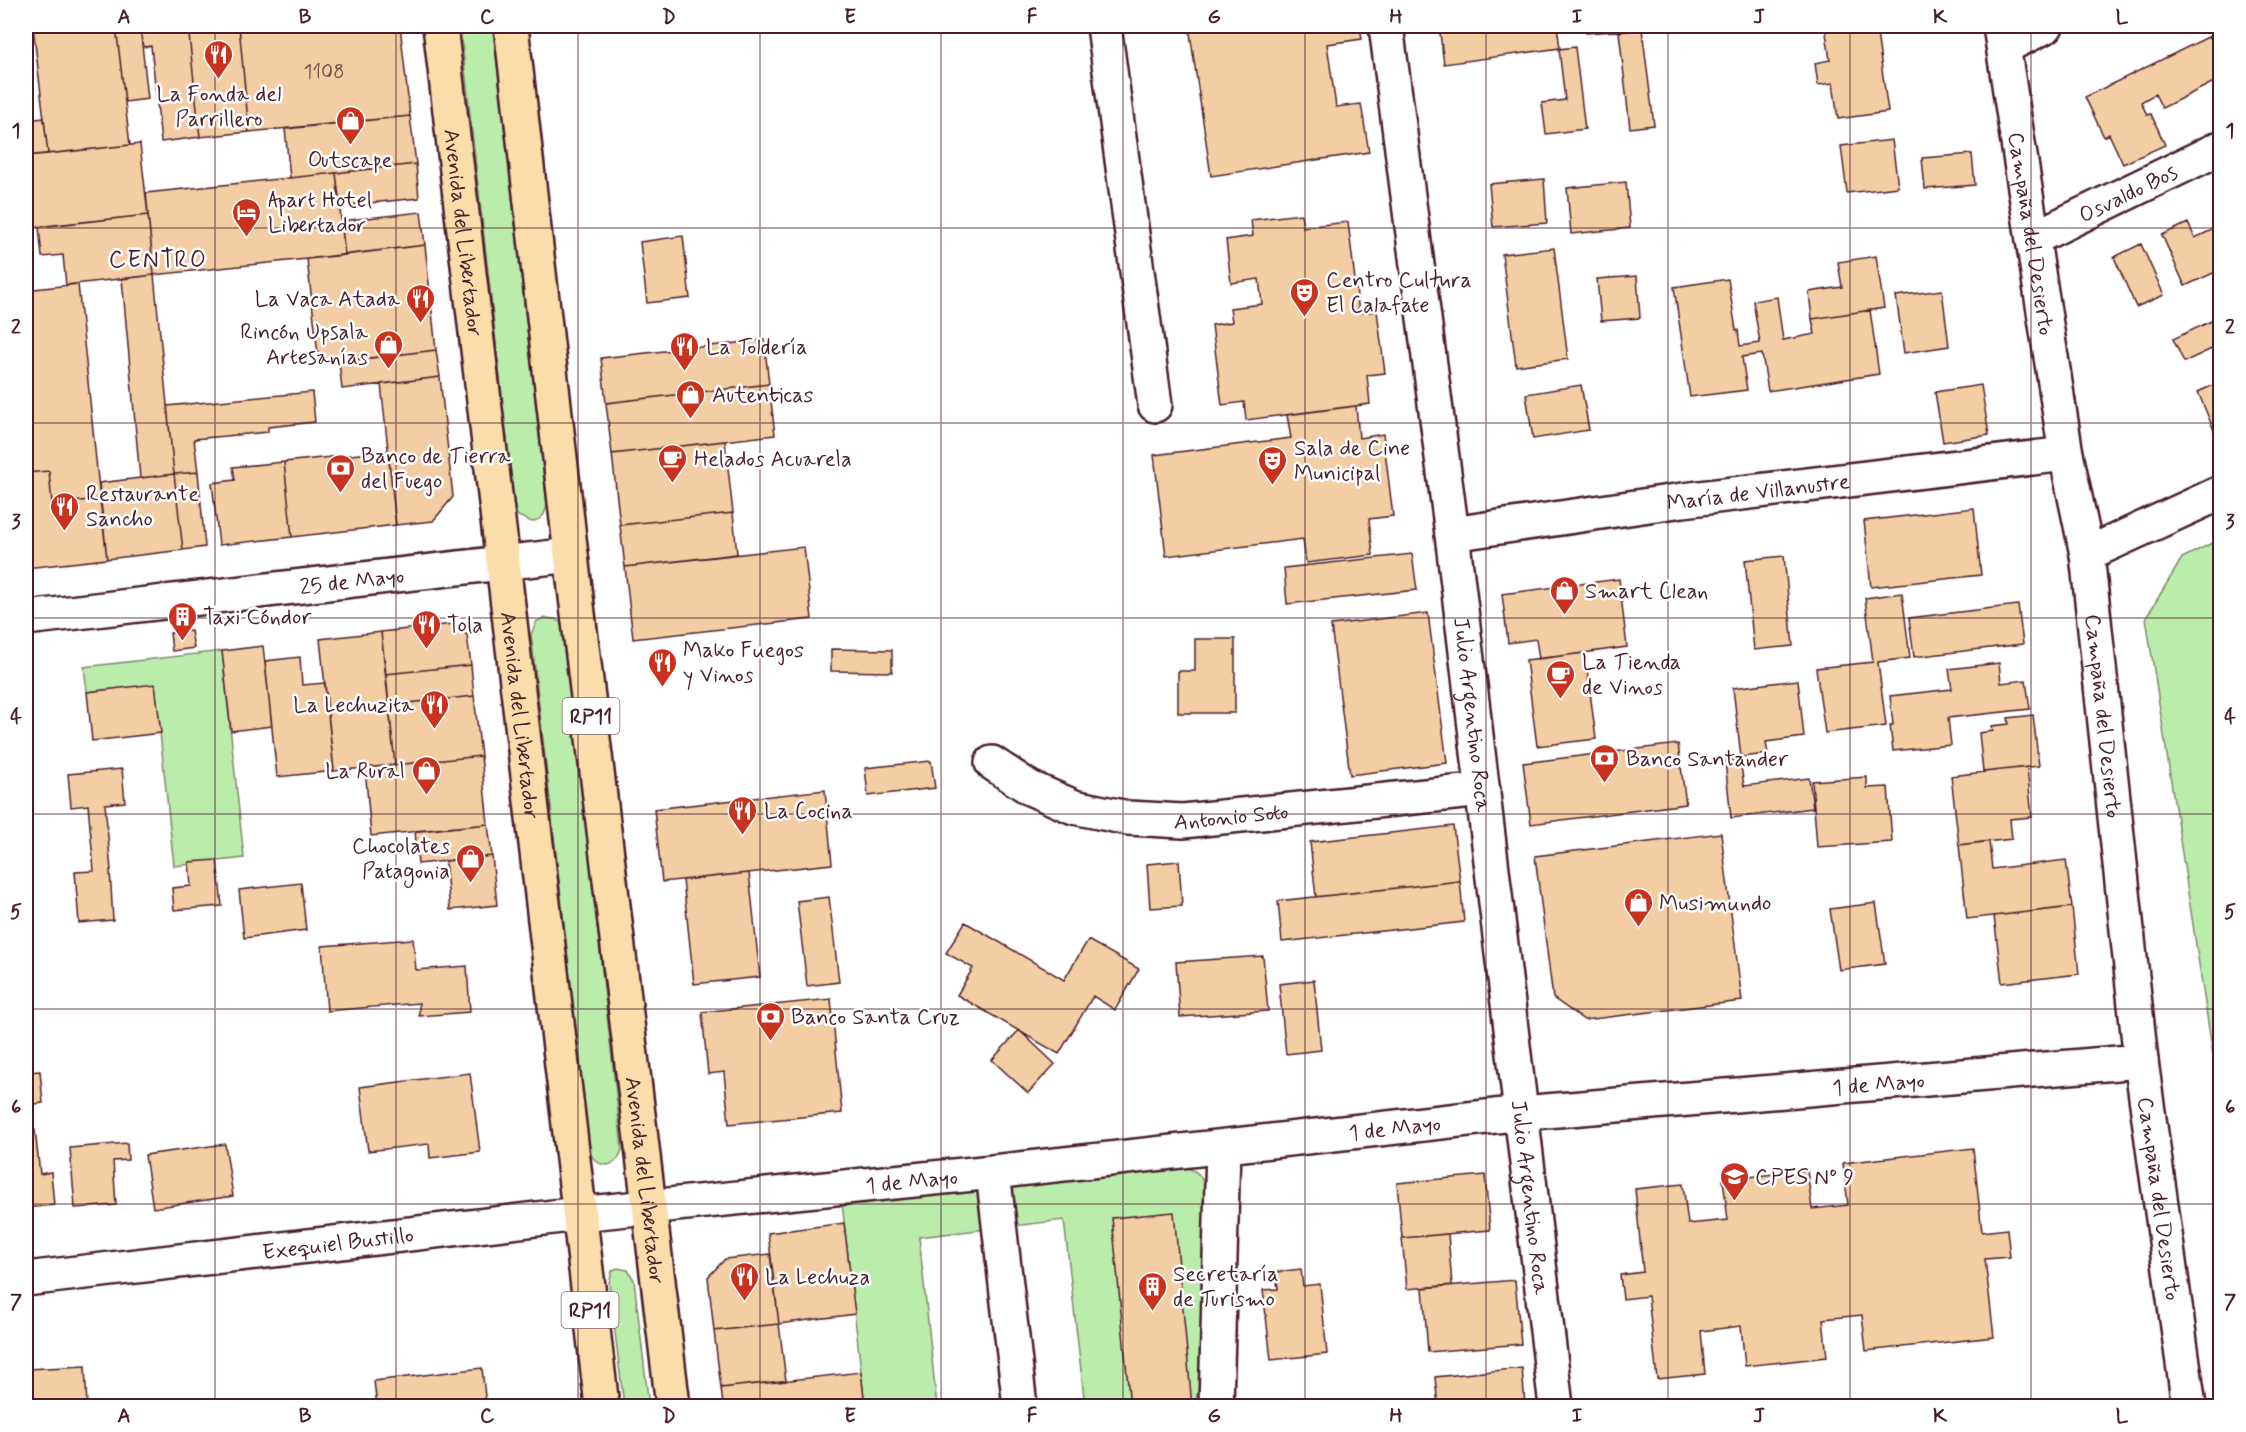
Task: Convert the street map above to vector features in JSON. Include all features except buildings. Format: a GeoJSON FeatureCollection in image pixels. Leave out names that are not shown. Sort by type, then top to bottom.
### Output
{"type":"FeatureCollection","features":[{"type":"Feature","properties":{"kind":"main road","name":"Avenida del Libertador"},"geometry":{"type":"LineString","coordinates":[[440,26],[602,1407]]}},
{"type":"Feature","properties":{"kind":"main road","name":"Avenida del Libertador"},"geometry":{"type":"LineString","coordinates":[[511,26],[571,555],[673,1407]]}},
{"type":"Feature","properties":{"kind":"street"},"geometry":{"type":"LineString","coordinates":[[1104,26],[1155,405]]}},
{"type":"Feature","properties":{"kind":"street","name":"Julio Argentino Roca"},"geometry":{"type":"LineString","coordinates":[[1386,26],[1452,534],[1556,1407]]}},
{"type":"Feature","properties":{"kind":"street"},"geometry":{"type":"LineString","coordinates":[[2002,36],[2046,26]]}},
{"type":"Feature","properties":{"kind":"street","name":"Campaña del Desierto"},"geometry":{"type":"LineString","coordinates":[[2002,36],[2066,454],[2087,554],[2141,1061],[2189,1407]]}},
{"type":"Feature","properties":{"kind":"street","name":"Osvaldo Bos"},"geometry":{"type":"LineString","coordinates":[[2034,238],[2220,148]]}},
{"type":"Feature","properties":{"kind":"street","name":"María de Villanustre"},"geometry":{"type":"LineString","coordinates":[[1452,534],[1683,500],[2066,454]]}},
{"type":"Feature","properties":{"kind":"street"},"geometry":{"type":"LineString","coordinates":[[2087,554],[2220,493]]}},
{"type":"Feature","properties":{"kind":"street","name":"25 de Mayo"},"geometry":{"type":"LineString","coordinates":[[26,618],[571,555]]}},
{"type":"Feature","properties":{"kind":"street","name":"Antonio Soto"},"geometry":{"type":"LineString","coordinates":[[992,762],[1030,788],[1074,807],[1128,818],[1183,821],[1483,790]]}},
{"type":"Feature","properties":{"kind":"street","name":"1 de Mayo"},"geometry":{"type":"LineString","coordinates":[[650,1207],[993,1172],[1522,1113],[2141,1061]]}},
{"type":"Feature","properties":{"kind":"street"},"geometry":{"type":"LineString","coordinates":[[1216,1407],[1223,1147]]}},
{"type":"Feature","properties":{"kind":"street"},"geometry":{"type":"LineString","coordinates":[[993,1172],[1020,1407]]}},
{"type":"Feature","properties":{"kind":"street","name":"Exequiel Bustillo"},"geometry":{"type":"LineString","coordinates":[[26,1279],[650,1207]]}},
{"type":"Feature","properties":{"kind":"green space"},"geometry":{"type":"Polygon","coordinates":[[[460,26],[493,26],[547,505],[542,516],[532,522],[518,516],[515,510],[460,26]]]}},
{"type":"Feature","properties":{"kind":"green space"},"geometry":{"type":"Polygon","coordinates":[[[2220,539],[2220,1101],[2146,618],[2182,558],[2220,539]]]}},
{"type":"Feature","properties":{"kind":"green space"},"geometry":{"type":"Polygon","coordinates":[[[545,618],[555,619],[561,623],[564,630],[622,1148],[617,1160],[608,1165],[598,1163],[590,1153],[531,634],[537,621],[545,618]]]}},
{"type":"Feature","properties":{"kind":"green space"},"geometry":{"type":"Polygon","coordinates":[[[222,651],[244,858],[174,866],[155,685],[87,692],[84,667],[222,651]]]}},
{"type":"Feature","properties":{"kind":"green space"},"geometry":{"type":"Polygon","coordinates":[[[1176,1167],[1190,1169],[1199,1175],[1207,1199],[1204,1369],[1194,1406],[1085,1406],[1064,1220],[919,1237],[937,1406],[865,1406],[842,1203],[1176,1167]]]}},
{"type":"Feature","properties":{"kind":"green space"},"geometry":{"type":"Polygon","coordinates":[[[617,1268],[628,1270],[634,1280],[649,1406],[624,1406],[609,1283],[612,1271],[617,1268]]]}},
{"type":"Feature","properties":{"kind":"place","name":"La Fonda del Parrillero"},"geometry":{"type":"Point","coordinates":[219,80]}},
{"type":"Feature","properties":{"kind":"place","name":"Outscape"},"geometry":{"type":"Point","coordinates":[350,146]}},
{"type":"Feature","properties":{"kind":"place","name":"Apart Hotel Libertador"},"geometry":{"type":"Point","coordinates":[247,238]}},
{"type":"Feature","properties":{"kind":"place","name":"Centro Cultura El Calafate"},"geometry":{"type":"Point","coordinates":[1305,318]}},
{"type":"Feature","properties":{"kind":"place","name":"La Vaca Atada"},"geometry":{"type":"Point","coordinates":[421,324]}},
{"type":"Feature","properties":{"kind":"place","name":"Rincón Upsala Artesanías"},"geometry":{"type":"Point","coordinates":[389,370]}},
{"type":"Feature","properties":{"kind":"place","name":"La Toldería"},"geometry":{"type":"Point","coordinates":[685,372]}},
{"type":"Feature","properties":{"kind":"place","name":"Autenticas"},"geometry":{"type":"Point","coordinates":[691,420]}},
{"type":"Feature","properties":{"kind":"place","name":"Helados Acuarela"},"geometry":{"type":"Point","coordinates":[673,484]}},
{"type":"Feature","properties":{"kind":"place","name":"Sala de Cine Municipal"},"geometry":{"type":"Point","coordinates":[1273,486]}},
{"type":"Feature","properties":{"kind":"place","name":"Banco de Tierra del Fuego"},"geometry":{"type":"Point","coordinates":[340,494]}},
{"type":"Feature","properties":{"kind":"place","name":"Restaurante Sancho"},"geometry":{"type":"Point","coordinates":[65,532]}},
{"type":"Feature","properties":{"kind":"place","name":"Smart Clean"},"geometry":{"type":"Point","coordinates":[1564,616]}},
{"type":"Feature","properties":{"kind":"place","name":"Taxi Cóndor"},"geometry":{"type":"Point","coordinates":[182,642]}},
{"type":"Feature","properties":{"kind":"place","name":"Tola"},"geometry":{"type":"Point","coordinates":[426,650]}},
{"type":"Feature","properties":{"kind":"place","name":"Mako Fuegos y Vinos"},"geometry":{"type":"Point","coordinates":[662,688]}},
{"type":"Feature","properties":{"kind":"place","name":"La Tienda de Vinos"},"geometry":{"type":"Point","coordinates":[1561,700]}},
{"type":"Feature","properties":{"kind":"place","name":"La Lechuzita"},"geometry":{"type":"Point","coordinates":[435,730]}},
{"type":"Feature","properties":{"kind":"place","name":"Banco Santander"},"geometry":{"type":"Point","coordinates":[1605,784]}},
{"type":"Feature","properties":{"kind":"place","name":"La Rural"},"geometry":{"type":"Point","coordinates":[426,796]}},
{"type":"Feature","properties":{"kind":"place","name":"La Cocina"},"geometry":{"type":"Point","coordinates":[743,836]}},
{"type":"Feature","properties":{"kind":"place","name":"Chocolates Patagonia"},"geometry":{"type":"Point","coordinates":[471,884]}},
{"type":"Feature","properties":{"kind":"place","name":"Musimundo"},"geometry":{"type":"Point","coordinates":[1638,928]}},
{"type":"Feature","properties":{"kind":"place","name":"Banco Santa Cruz"},"geometry":{"type":"Point","coordinates":[770,1042]}},
{"type":"Feature","properties":{"kind":"place","name":"CPES Nº 9"},"geometry":{"type":"Point","coordinates":[1734,1202]}},
{"type":"Feature","properties":{"kind":"place","name":"La Lechuza"},"geometry":{"type":"Point","coordinates":[744,1302]}},
{"type":"Feature","properties":{"kind":"place","name":"Secretaría de Turismo"},"geometry":{"type":"Point","coordinates":[1152,1312]}},
{"type":"Feature","properties":{"kind":"district","name":"CENTRO"},"geometry":{"type":"Point","coordinates":[158,259]}}]}
